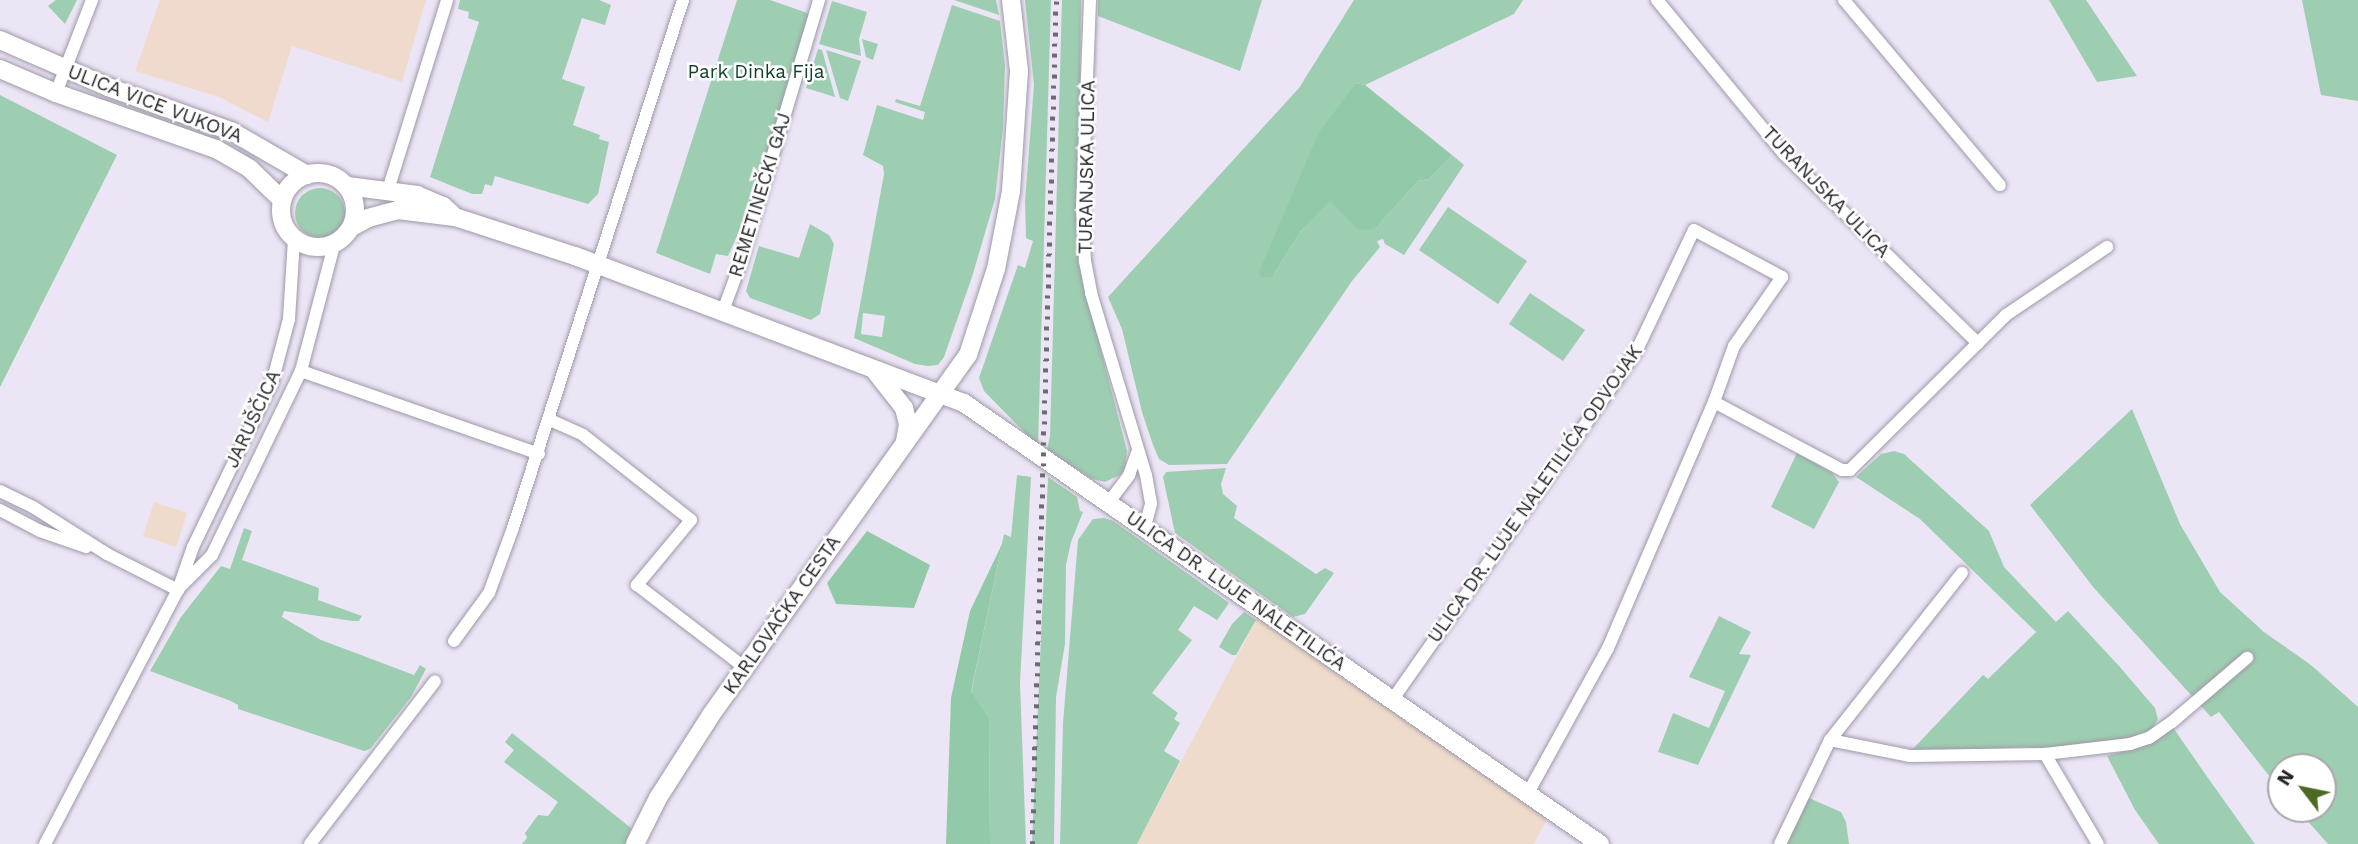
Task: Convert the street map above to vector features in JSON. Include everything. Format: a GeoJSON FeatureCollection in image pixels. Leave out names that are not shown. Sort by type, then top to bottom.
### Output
{"type":"FeatureCollection","features":[{"type":"Feature","properties":{"kind":"main road","name":"KARLOVAČKA CESTA"},"geometry":{"type":"LineString","coordinates":[[635,844],[658,798],[744,667],[968,355],[1005,227],[1017,130],[1019,72],[1011,0]]}},
{"type":"Feature","properties":{"kind":"main road","name":"ULICA VICE VUKOVA"},"geometry":{"type":"LineString","coordinates":[[0,40],[64,69],[231,131],[307,175]]}},
{"type":"Feature","properties":{"kind":"main road","name":"ULICA VICE VUKOVA"},"geometry":{"type":"LineString","coordinates":[[0,69],[56,93],[222,152],[257,174],[282,200]]}},
{"type":"Feature","properties":{"kind":"main road"},"geometry":{"type":"LineString","coordinates":[[456,217],[433,201],[388,190],[347,186],[328,174],[307,175],[296,180],[282,200],[282,221],[294,239],[313,248],[334,245],[352,227],[368,218],[398,211],[456,217],[600,265],[942,394]]}},
{"type":"Feature","properties":{"kind":"main road"},"geometry":{"type":"LineString","coordinates":[[347,186],[355,205],[352,227]]}},
{"type":"Feature","properties":{"kind":"main road"},"geometry":{"type":"LineString","coordinates":[[870,366],[904,408],[908,424],[905,441]]}},
{"type":"Feature","properties":{"kind":"main road","name":"ULICA DR. LUJE NALETILIĆA"},"geometry":{"type":"LineString","coordinates":[[942,394],[969,406],[1600,844]]}},
{"type":"Feature","properties":{"kind":"street"},"geometry":{"type":"LineString","coordinates":[[56,93],[92,0]]}},
{"type":"Feature","properties":{"kind":"street"},"geometry":{"type":"LineString","coordinates":[[388,190],[447,0]]}},
{"type":"Feature","properties":{"kind":"street"},"geometry":{"type":"LineString","coordinates":[[454,641],[489,593],[539,454],[600,265],[623,181],[683,0]]}},
{"type":"Feature","properties":{"kind":"street","name":"REMETINEČKI GAJ"},"geometry":{"type":"LineString","coordinates":[[723,311],[741,262],[819,0]]}},
{"type":"Feature","properties":{"kind":"street","name":"TURANJSKA ULICA"},"geometry":{"type":"LineString","coordinates":[[1090,0],[1082,209],[1085,261],[1091,293],[1151,504],[1145,527]]}},
{"type":"Feature","properties":{"kind":"street","name":"TURANJSKA ULICA"},"geometry":{"type":"LineString","coordinates":[[1657,0],[1784,154],[1978,343]]}},
{"type":"Feature","properties":{"kind":"street"},"geometry":{"type":"LineString","coordinates":[[1844,0],[2000,185]]}},
{"type":"Feature","properties":{"kind":"street","name":"ULICA DR. LUJE NALETILIĆA ODVOJAK"},"geometry":{"type":"LineString","coordinates":[[1393,699],[1636,352],[1694,230],[1782,277],[1734,346],[1714,402]]}},
{"type":"Feature","properties":{"kind":"street","name":"JARUŠČICA"},"geometry":{"type":"LineString","coordinates":[[46,844],[178,590],[193,547],[272,383],[282,355],[289,319],[294,239]]}},
{"type":"Feature","properties":{"kind":"street","name":"JARUŠČICA"},"geometry":{"type":"LineString","coordinates":[[178,590],[212,555],[300,372],[334,245]]}},
{"type":"Feature","properties":{"kind":"street"},"geometry":{"type":"LineString","coordinates":[[1528,793],[1608,648],[1714,402],[1842,470],[1850,470],[2006,315],[2107,247]]}},
{"type":"Feature","properties":{"kind":"street","name":"JARUŠČICA"},"geometry":{"type":"LineString","coordinates":[[300,372],[539,454]]}},
{"type":"Feature","properties":{"kind":"street"},"geometry":{"type":"LineString","coordinates":[[550,420],[583,435],[691,520],[638,585],[744,667]]}},
{"type":"Feature","properties":{"kind":"street"},"geometry":{"type":"LineString","coordinates":[[1109,502],[1129,475],[1137,453]]}},
{"type":"Feature","properties":{"kind":"street"},"geometry":{"type":"LineString","coordinates":[[0,491],[33,507],[107,554],[178,590]]}},
{"type":"Feature","properties":{"kind":"street"},"geometry":{"type":"LineString","coordinates":[[0,510],[40,531],[107,554]]}},
{"type":"Feature","properties":{"kind":"street"},"geometry":{"type":"LineString","coordinates":[[1780,844],[1830,740],[1962,573]]}},
{"type":"Feature","properties":{"kind":"street"},"geometry":{"type":"LineString","coordinates":[[1830,740],[1910,757],[2045,754],[2130,744],[2149,738],[2172,722],[2247,658]]}},
{"type":"Feature","properties":{"kind":"street"},"geometry":{"type":"LineString","coordinates":[[310,844],[435,681]]}},
{"type":"Feature","properties":{"kind":"street"},"geometry":{"type":"LineString","coordinates":[[2045,754],[2098,844]]}},
{"type":"Feature","properties":{"kind":"shaded area"},"geometry":{"type":"Polygon","coordinates":[[[160,0],[426,0],[402,82],[292,46],[268,122],[219,97],[135,71],[160,0]]]}},
{"type":"Feature","properties":{"kind":"shaded area"},"geometry":{"type":"Polygon","coordinates":[[[154,502],[187,513],[176,547],[143,536],[154,502]]]}},
{"type":"Feature","properties":{"kind":"shaded area"},"geometry":{"type":"Polygon","coordinates":[[[1259,615],[1548,817],[1534,844],[1137,844],[1259,615]]]}},
{"type":"Feature","properties":{"kind":"green space"},"geometry":{"type":"Polygon","coordinates":[[[56,0],[77,0],[65,24],[48,6],[56,0]]]}},
{"type":"Feature","properties":{"kind":"green space"},"geometry":{"type":"Polygon","coordinates":[[[460,0],[599,0],[611,5],[605,25],[582,18],[562,79],[585,87],[573,125],[600,135],[599,139],[609,142],[598,194],[588,204],[495,176],[492,186],[485,184],[482,194],[472,194],[430,177],[479,22],[468,18],[469,12],[458,9],[460,0]]]}},
{"type":"Feature","properties":{"kind":"green space","name":"Park Dinka Fija"},"geometry":{"type":"Polygon","coordinates":[[[737,0],[770,0],[816,16],[744,220],[728,256],[716,254],[710,274],[656,253],[737,0]]]}},
{"type":"Feature","properties":{"kind":"green space"},"geometry":{"type":"Polygon","coordinates":[[[954,0],[996,0],[999,15],[954,0]]]}},
{"type":"Feature","properties":{"kind":"green space"},"geometry":{"type":"Polygon","coordinates":[[[1025,0],[1051,0],[1038,446],[984,391],[979,378],[1018,265],[1025,268],[1033,241],[1026,238],[1025,201],[1034,85],[1025,0]]]}},
{"type":"Feature","properties":{"kind":"green space"},"geometry":{"type":"Polygon","coordinates":[[[1062,0],[1081,0],[1078,262],[1127,451],[1125,468],[1120,475],[1105,482],[1092,479],[1047,450],[1050,436],[1062,0]]]}},
{"type":"Feature","properties":{"kind":"green space"},"geometry":{"type":"Polygon","coordinates":[[[1098,0],[1262,0],[1240,71],[1098,16],[1098,0]]]}},
{"type":"Feature","properties":{"kind":"green space"},"geometry":{"type":"Polygon","coordinates":[[[1354,0],[1523,0],[1514,14],[1365,85],[1356,83],[1272,277],[1301,231],[1330,200],[1358,229],[1375,229],[1418,181],[1429,179],[1452,155],[1464,165],[1404,255],[1385,244],[1383,239],[1377,241],[1380,247],[1352,281],[1227,464],[1169,465],[1159,459],[1153,445],[1142,412],[1122,329],[1108,297],[1299,88],[1354,0]]]}},
{"type":"Feature","properties":{"kind":"green space"},"geometry":{"type":"Polygon","coordinates":[[[2049,0],[2086,0],[2137,76],[2097,82],[2049,0]]]}},
{"type":"Feature","properties":{"kind":"green space"},"geometry":{"type":"Polygon","coordinates":[[[2302,0],[2358,0],[2358,101],[2321,95],[2302,0]]]}},
{"type":"Feature","properties":{"kind":"green space"},"geometry":{"type":"Polygon","coordinates":[[[832,1],[867,12],[859,39],[861,56],[819,44],[832,1]]]}},
{"type":"Feature","properties":{"kind":"green space"},"geometry":{"type":"Polygon","coordinates":[[[952,5],[1000,21],[1005,66],[1003,128],[995,199],[944,357],[938,365],[928,366],[915,364],[854,338],[884,174],[883,166],[863,155],[877,105],[923,120],[925,112],[895,102],[896,99],[920,106],[952,5]],[[863,313],[861,334],[882,337],[885,316],[863,313]]]}},
{"type":"Feature","properties":{"kind":"green space"},"geometry":{"type":"Polygon","coordinates":[[[862,39],[878,44],[873,60],[866,57],[862,39]]]}},
{"type":"Feature","properties":{"kind":"green space"},"geometry":{"type":"Polygon","coordinates":[[[818,49],[822,50],[835,97],[806,88],[818,49]]]}},
{"type":"Feature","properties":{"kind":"green space"},"geometry":{"type":"Polygon","coordinates":[[[826,50],[861,61],[848,101],[840,98],[826,50]]]}},
{"type":"Feature","properties":{"kind":"green space"},"geometry":{"type":"Polygon","coordinates":[[[1356,83],[1365,85],[1452,155],[1429,179],[1418,181],[1375,229],[1358,230],[1330,201],[1301,231],[1272,277],[1261,277],[1259,272],[1319,132],[1356,83]]]}},
{"type":"Feature","properties":{"kind":"green space"},"geometry":{"type":"Polygon","coordinates":[[[0,95],[117,155],[0,387],[0,95]]]}},
{"type":"Feature","properties":{"kind":"green space"},"geometry":{"type":"Polygon","coordinates":[[[320,188],[338,195],[345,213],[338,231],[320,238],[302,231],[295,213],[302,195],[320,188]]]}},
{"type":"Feature","properties":{"kind":"green space"},"geometry":{"type":"Polygon","coordinates":[[[1448,207],[1527,261],[1498,304],[1419,250],[1448,207]]]}},
{"type":"Feature","properties":{"kind":"green space"},"geometry":{"type":"Polygon","coordinates":[[[810,224],[829,235],[834,244],[820,314],[811,320],[750,298],[746,291],[759,246],[799,258],[810,224]]]}},
{"type":"Feature","properties":{"kind":"green space"},"geometry":{"type":"Polygon","coordinates":[[[1530,293],[1585,330],[1563,361],[1509,324],[1530,293]]]}},
{"type":"Feature","properties":{"kind":"green space"},"geometry":{"type":"Polygon","coordinates":[[[2132,409],[2180,524],[2220,592],[2264,632],[2311,665],[2358,707],[2358,844],[2328,844],[2309,823],[2337,823],[2337,753],[2267,753],[2267,773],[2219,712],[2211,717],[2094,588],[2030,505],[2132,409]]]}},
{"type":"Feature","properties":{"kind":"green space"},"geometry":{"type":"Polygon","coordinates":[[[1894,451],[1904,454],[1989,531],[2004,567],[2056,622],[2068,611],[2119,666],[2155,708],[2158,719],[2151,730],[2128,739],[2045,750],[2027,747],[1910,752],[1983,675],[1988,679],[2036,632],[1920,519],[1856,477],[1881,454],[1894,451]]]}},
{"type":"Feature","properties":{"kind":"green space"},"geometry":{"type":"Polygon","coordinates":[[[1797,453],[1832,473],[1839,482],[1814,529],[1771,507],[1797,453]]]}},
{"type":"Feature","properties":{"kind":"green space"},"geometry":{"type":"Polygon","coordinates":[[[1226,468],[1221,484],[1223,494],[1237,506],[1234,518],[1316,574],[1325,568],[1334,573],[1305,614],[1293,617],[1175,533],[1163,477],[1166,472],[1226,468]]]}},
{"type":"Feature","properties":{"kind":"green space"},"geometry":{"type":"Polygon","coordinates":[[[1017,475],[1031,477],[1020,683],[1026,844],[990,844],[989,717],[971,693],[1004,534],[1011,537],[1017,475]]]}},
{"type":"Feature","properties":{"kind":"green space"},"geometry":{"type":"Polygon","coordinates":[[[1048,477],[1077,497],[1080,511],[1083,512],[1071,542],[1066,565],[1065,644],[1056,697],[1054,844],[1032,844],[1048,477]]]}},
{"type":"Feature","properties":{"kind":"green space"},"geometry":{"type":"Polygon","coordinates":[[[1093,519],[1113,521],[1229,603],[1217,620],[1194,606],[1178,630],[1192,640],[1152,693],[1178,713],[1174,719],[1180,723],[1164,751],[1180,761],[1137,844],[1060,844],[1063,723],[1078,540],[1093,519]]]}},
{"type":"Feature","properties":{"kind":"green space"},"geometry":{"type":"Polygon","coordinates":[[[244,528],[252,531],[242,560],[319,588],[318,600],[362,616],[359,621],[353,621],[284,611],[282,617],[321,640],[414,675],[420,665],[426,669],[411,697],[370,749],[364,751],[238,709],[238,705],[231,701],[150,671],[181,617],[221,566],[230,569],[244,528]]]}},
{"type":"Feature","properties":{"kind":"green space"},"geometry":{"type":"Polygon","coordinates":[[[867,531],[930,565],[914,608],[836,604],[827,583],[867,531]]]}},
{"type":"Feature","properties":{"kind":"green space"},"geometry":{"type":"Polygon","coordinates":[[[1002,544],[971,692],[989,717],[990,844],[946,844],[951,698],[970,611],[1002,544]]]}},
{"type":"Feature","properties":{"kind":"green space"},"geometry":{"type":"Polygon","coordinates":[[[1244,612],[1256,620],[1236,655],[1232,655],[1219,647],[1232,624],[1244,612]]]}},
{"type":"Feature","properties":{"kind":"green space"},"geometry":{"type":"Polygon","coordinates":[[[1719,616],[1751,632],[1739,654],[1751,655],[1698,765],[1658,752],[1673,713],[1709,728],[1725,691],[1689,677],[1719,616]]]}},
{"type":"Feature","properties":{"kind":"green space"},"geometry":{"type":"Polygon","coordinates":[[[2172,726],[2255,844],[2159,844],[2135,810],[2107,756],[2151,743],[2172,726]]]}},
{"type":"Feature","properties":{"kind":"green space"},"geometry":{"type":"Polygon","coordinates":[[[512,733],[631,828],[625,844],[522,844],[527,838],[525,833],[538,815],[548,816],[558,802],[504,762],[514,750],[505,742],[512,733]]]}},
{"type":"Feature","properties":{"kind":"green space"},"geometry":{"type":"Polygon","coordinates":[[[1809,798],[1841,812],[1846,822],[1849,844],[1787,844],[1809,798]]]}},
{"type":"Feature","properties":{"kind":"railway"},"geometry":{"type":"LineString","coordinates":[[1032,844],[1056,0]]}}]}
